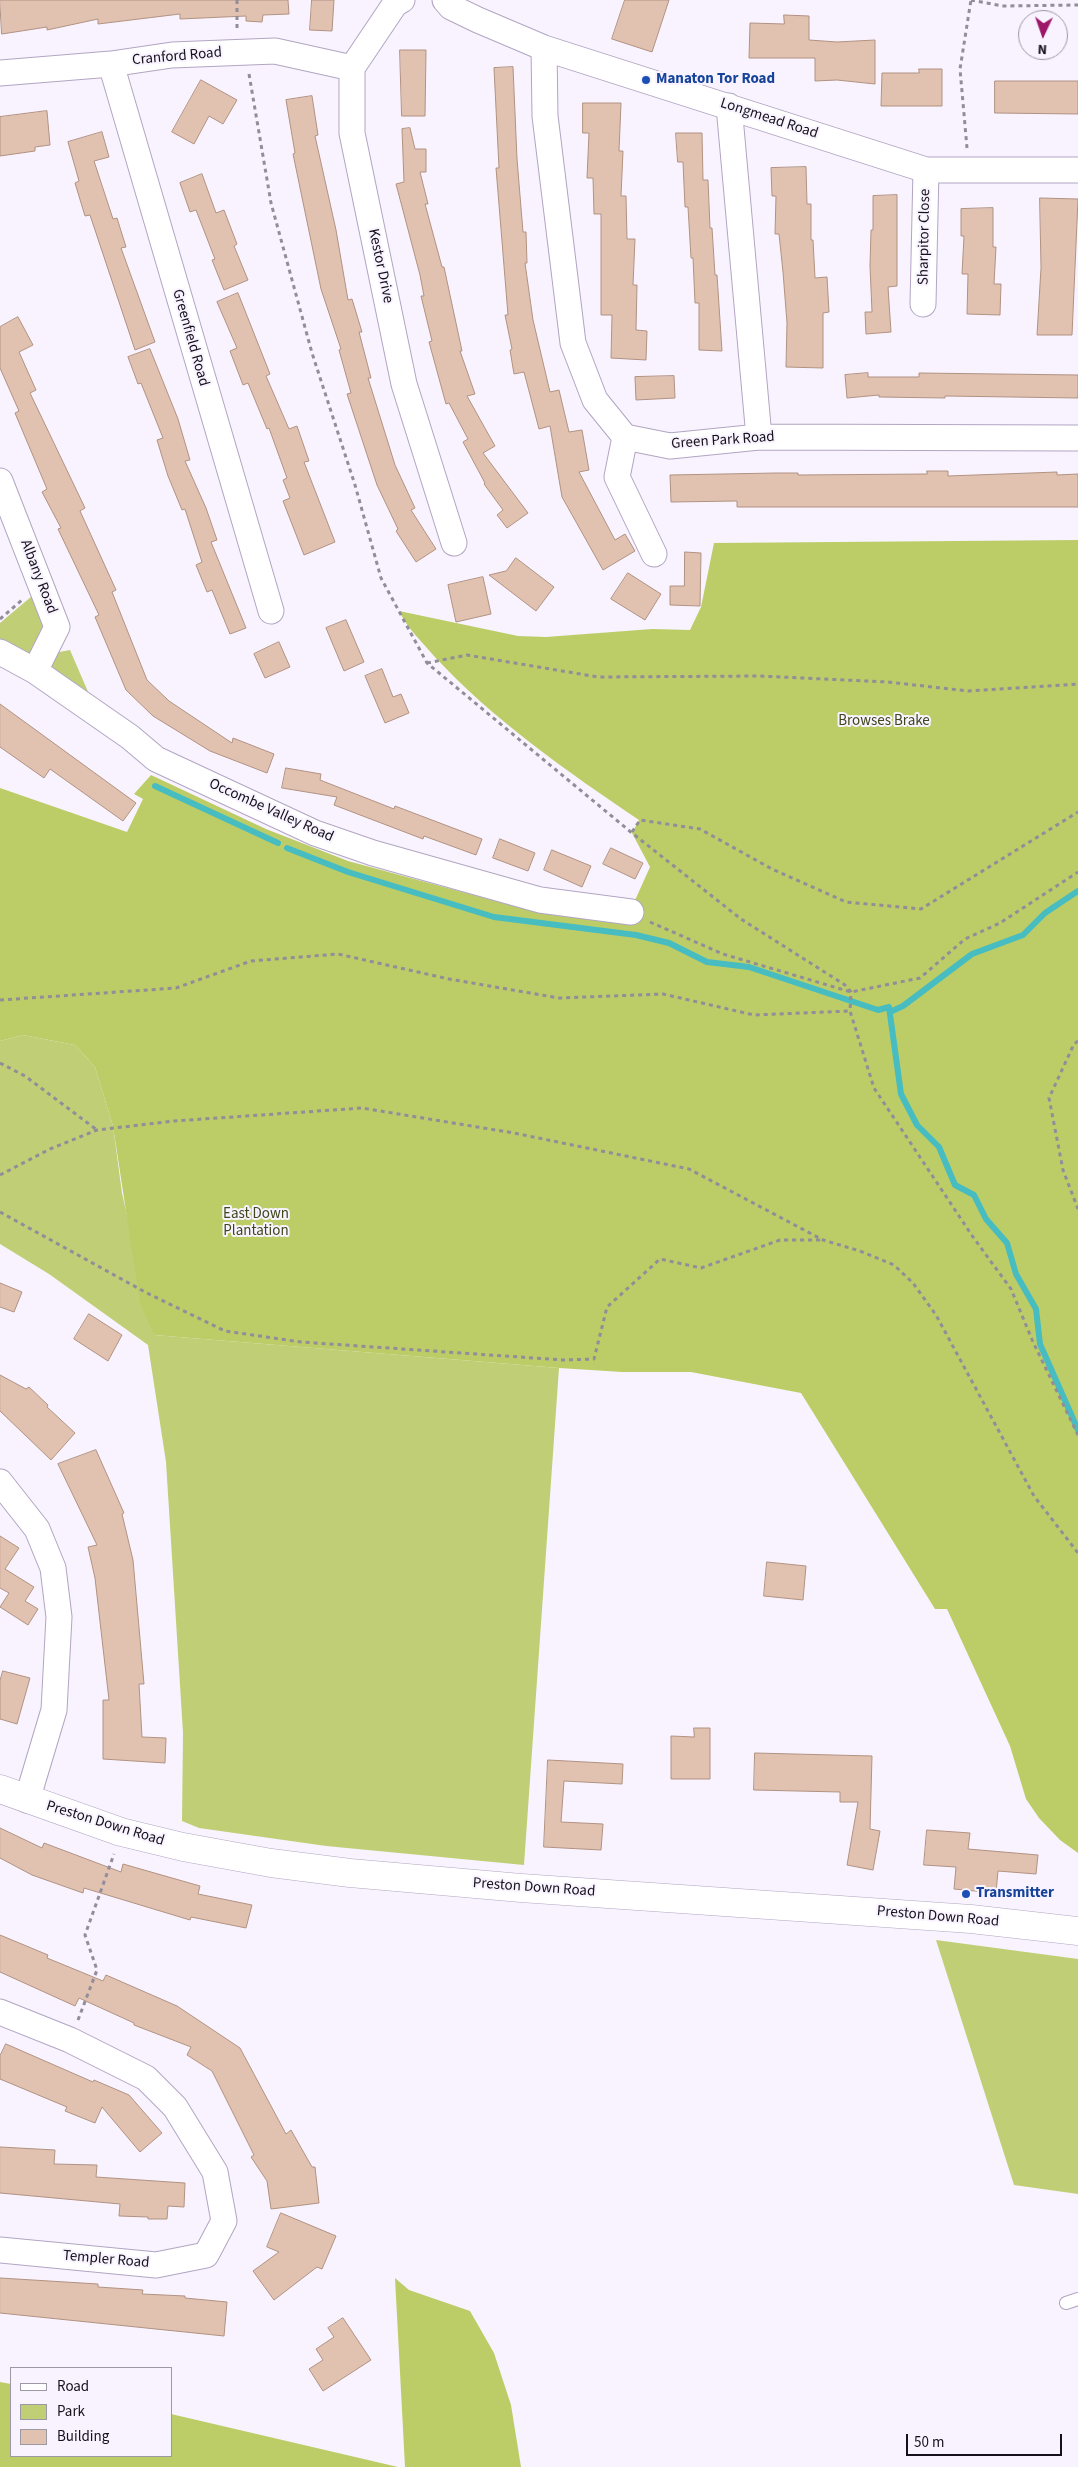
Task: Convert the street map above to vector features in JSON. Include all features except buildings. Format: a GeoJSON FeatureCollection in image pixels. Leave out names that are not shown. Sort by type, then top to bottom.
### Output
{"type":"FeatureCollection","features":[{"type":"Feature","properties":{"kind":"street"},"geometry":{"type":"LineString","coordinates":[[352,68],[395,4],[402,0]]}},
{"type":"Feature","properties":{"kind":"street","name":"Longmead Road"},"geometry":{"type":"LineString","coordinates":[[445,0],[451,7],[544,48],[926,170],[1078,170]]}},
{"type":"Feature","properties":{"kind":"street"},"geometry":{"type":"LineString","coordinates":[[544,48],[545,116],[574,343],[595,400],[625,437],[617,477],[654,554]]}},
{"type":"Feature","properties":{"kind":"street","name":"Cranford Road"},"geometry":{"type":"LineString","coordinates":[[0,73],[111,64],[172,55],[245,51],[275,51],[352,68]]}},
{"type":"Feature","properties":{"kind":"street","name":"Greenfield Road"},"geometry":{"type":"LineString","coordinates":[[111,64],[271,611]]}},
{"type":"Feature","properties":{"kind":"street","name":"Kestor Drive"},"geometry":{"type":"LineString","coordinates":[[352,68],[352,133],[404,384],[454,543]]}},
{"type":"Feature","properties":{"kind":"street"},"geometry":{"type":"LineString","coordinates":[[729,106],[759,437]]}},
{"type":"Feature","properties":{"kind":"street","name":"Sharpitor Close"},"geometry":{"type":"LineString","coordinates":[[923,304],[926,170]]}},
{"type":"Feature","properties":{"kind":"street","name":"Green Park Road"},"geometry":{"type":"LineString","coordinates":[[625,437],[670,446],[759,437],[1078,438]]}},
{"type":"Feature","properties":{"kind":"street","name":"Albany Road"},"geometry":{"type":"LineString","coordinates":[[0,481],[57,627],[35,671]]}},
{"type":"Feature","properties":{"kind":"street","name":"Occombe Valley Road"},"geometry":{"type":"LineString","coordinates":[[0,652],[35,671],[130,738],[156,759],[315,833],[373,853],[540,900],[630,912]]}},
{"type":"Feature","properties":{"kind":"street"},"geometry":{"type":"LineString","coordinates":[[0,1482],[37,1529],[53,1568],[59,1617],[54,1710],[27,1800]]}},
{"type":"Feature","properties":{"kind":"street","name":"Preston Down Road"},"geometry":{"type":"LineString","coordinates":[[0,1789],[121,1832],[183,1847],[271,1863],[350,1873],[521,1888],[971,1918],[1078,1931]]}},
{"type":"Feature","properties":{"kind":"street","name":"Templer Road"},"geometry":{"type":"LineString","coordinates":[[0,2012],[70,2040],[146,2078],[175,2107],[215,2172],[224,2221],[206,2255],[156,2265],[0,2250]]}},
{"type":"Feature","properties":{"kind":"path"},"geometry":{"type":"LineString","coordinates":[[237,0],[237,30],[245,51],[271,204],[312,353],[355,485],[381,578],[427,663],[741,919],[845,985],[851,992],[850,1011],[874,1088],[972,1237],[1011,1289],[1037,1350],[1078,1435]]}},
{"type":"Feature","properties":{"kind":"path"},"geometry":{"type":"LineString","coordinates":[[968,170],[960,69],[971,0],[1002,6],[1078,5]]}},
{"type":"Feature","properties":{"kind":"path"},"geometry":{"type":"LineString","coordinates":[[0,619],[24,598]]}},
{"type":"Feature","properties":{"kind":"path"},"geometry":{"type":"LineString","coordinates":[[427,663],[467,655],[598,676],[760,676],[888,682],[968,691],[1078,684]]}},
{"type":"Feature","properties":{"kind":"path"},"geometry":{"type":"LineString","coordinates":[[632,832],[640,820],[700,830],[772,870],[846,902],[921,909],[1078,812]]}},
{"type":"Feature","properties":{"kind":"path"},"geometry":{"type":"LineString","coordinates":[[630,912],[723,954],[851,992],[920,978],[966,939],[1000,923],[1078,872]]}},
{"type":"Feature","properties":{"kind":"path"},"geometry":{"type":"LineString","coordinates":[[0,1000],[176,988],[251,961],[338,954],[449,979],[559,998],[663,994],[754,1016],[850,1011]]}},
{"type":"Feature","properties":{"kind":"path"},"geometry":{"type":"LineString","coordinates":[[1078,1041],[1074,1044],[1049,1098],[1063,1170],[1078,1209]]}},
{"type":"Feature","properties":{"kind":"path"},"geometry":{"type":"LineString","coordinates":[[0,1063],[26,1076],[97,1130]]}},
{"type":"Feature","properties":{"kind":"path"},"geometry":{"type":"LineString","coordinates":[[0,1175],[50,1149],[97,1130],[174,1121],[362,1108],[514,1133],[689,1169],[823,1240],[860,1251],[894,1265],[913,1283],[936,1315],[1034,1496],[1078,1553]]}},
{"type":"Feature","properties":{"kind":"path"},"geometry":{"type":"LineString","coordinates":[[0,1212],[145,1292],[225,1331],[301,1342],[563,1360],[594,1359],[607,1307],[660,1259],[701,1268],[780,1240],[823,1240]]}},
{"type":"Feature","properties":{"kind":"path"},"geometry":{"type":"LineString","coordinates":[[70,2040],[97,1970],[85,1935],[121,1832]]}},
{"type":"Feature","properties":{"kind":"green space"},"geometry":{"type":"Polygon","coordinates":[[[1078,540],[1078,1853],[1060,1840],[1039,1818],[1026,1799],[1010,1746],[947,1609],[935,1609],[801,1393],[691,1372],[622,1372],[559,1368],[154,1335],[140,1303],[113,1126],[95,1067],[75,1045],[23,1035],[0,1041],[0,788],[127,832],[143,799],[134,794],[151,775],[266,829],[348,861],[536,912],[627,918],[650,867],[632,833],[639,820],[558,764],[481,702],[434,656],[411,629],[399,611],[518,636],[546,637],[652,629],[690,630],[701,607],[714,543],[1078,540]]]}},
{"type":"Feature","properties":{"kind":"green space"},"geometry":{"type":"Polygon","coordinates":[[[32,596],[44,634],[35,652],[26,654],[0,643],[0,623],[32,596]]]}},
{"type":"Feature","properties":{"kind":"green space"},"geometry":{"type":"Polygon","coordinates":[[[70,650],[89,694],[51,669],[54,653],[70,650]]]}},
{"type":"Feature","properties":{"kind":"green space"},"geometry":{"type":"Polygon","coordinates":[[[23,1035],[75,1045],[95,1067],[113,1126],[122,1193],[154,1335],[559,1368],[524,1865],[326,1846],[199,1828],[182,1821],[183,1733],[166,1462],[148,1345],[49,1274],[0,1244],[0,1041],[23,1035]]]}},
{"type":"Feature","properties":{"kind":"green space"},"geometry":{"type":"Polygon","coordinates":[[[936,1940],[1078,1959],[1078,2194],[1014,2185],[936,1940]]]}},
{"type":"Feature","properties":{"kind":"green space"},"geometry":{"type":"Polygon","coordinates":[[[395,2278],[409,2290],[470,2311],[494,2353],[511,2405],[521,2467],[405,2467],[395,2278]]]}},
{"type":"Feature","properties":{"kind":"green space"},"geometry":{"type":"Polygon","coordinates":[[[0,2382],[10,2384],[10,2457],[172,2457],[172,2414],[398,2467],[0,2467],[0,2382]]]}},
{"type":"Feature","properties":{"kind":"waterway"},"geometry":{"type":"LineString","coordinates":[[155,786],[278,843]]}},
{"type":"Feature","properties":{"kind":"waterway"},"geometry":{"type":"LineString","coordinates":[[287,848],[348,872],[494,917],[636,935],[669,943],[707,962],[749,967],[878,1010],[889,1007],[901,1094],[917,1125],[939,1147],[955,1185],[974,1195],[986,1219],[1007,1243],[1016,1274],[1036,1309],[1040,1344],[1078,1430]]}},
{"type":"Feature","properties":{"kind":"waterway"},"geometry":{"type":"LineString","coordinates":[[890,1012],[903,1006],[972,954],[1023,935],[1045,913],[1078,891]]}},
{"type":"Feature","properties":{"kind":"place","name":"Manaton Tor Road"},"geometry":{"type":"Point","coordinates":[646,80]}},
{"type":"Feature","properties":{"kind":"place","name":"Transmitter"},"geometry":{"type":"Point","coordinates":[966,1894]}},
{"type":"Feature","properties":{"kind":"park label","name":"Browses Brake"},"geometry":{"type":"Point","coordinates":[884,722]}},
{"type":"Feature","properties":{"kind":"park label","name":"East Down Plantation"},"geometry":{"type":"Point","coordinates":[256,1224]}}]}
